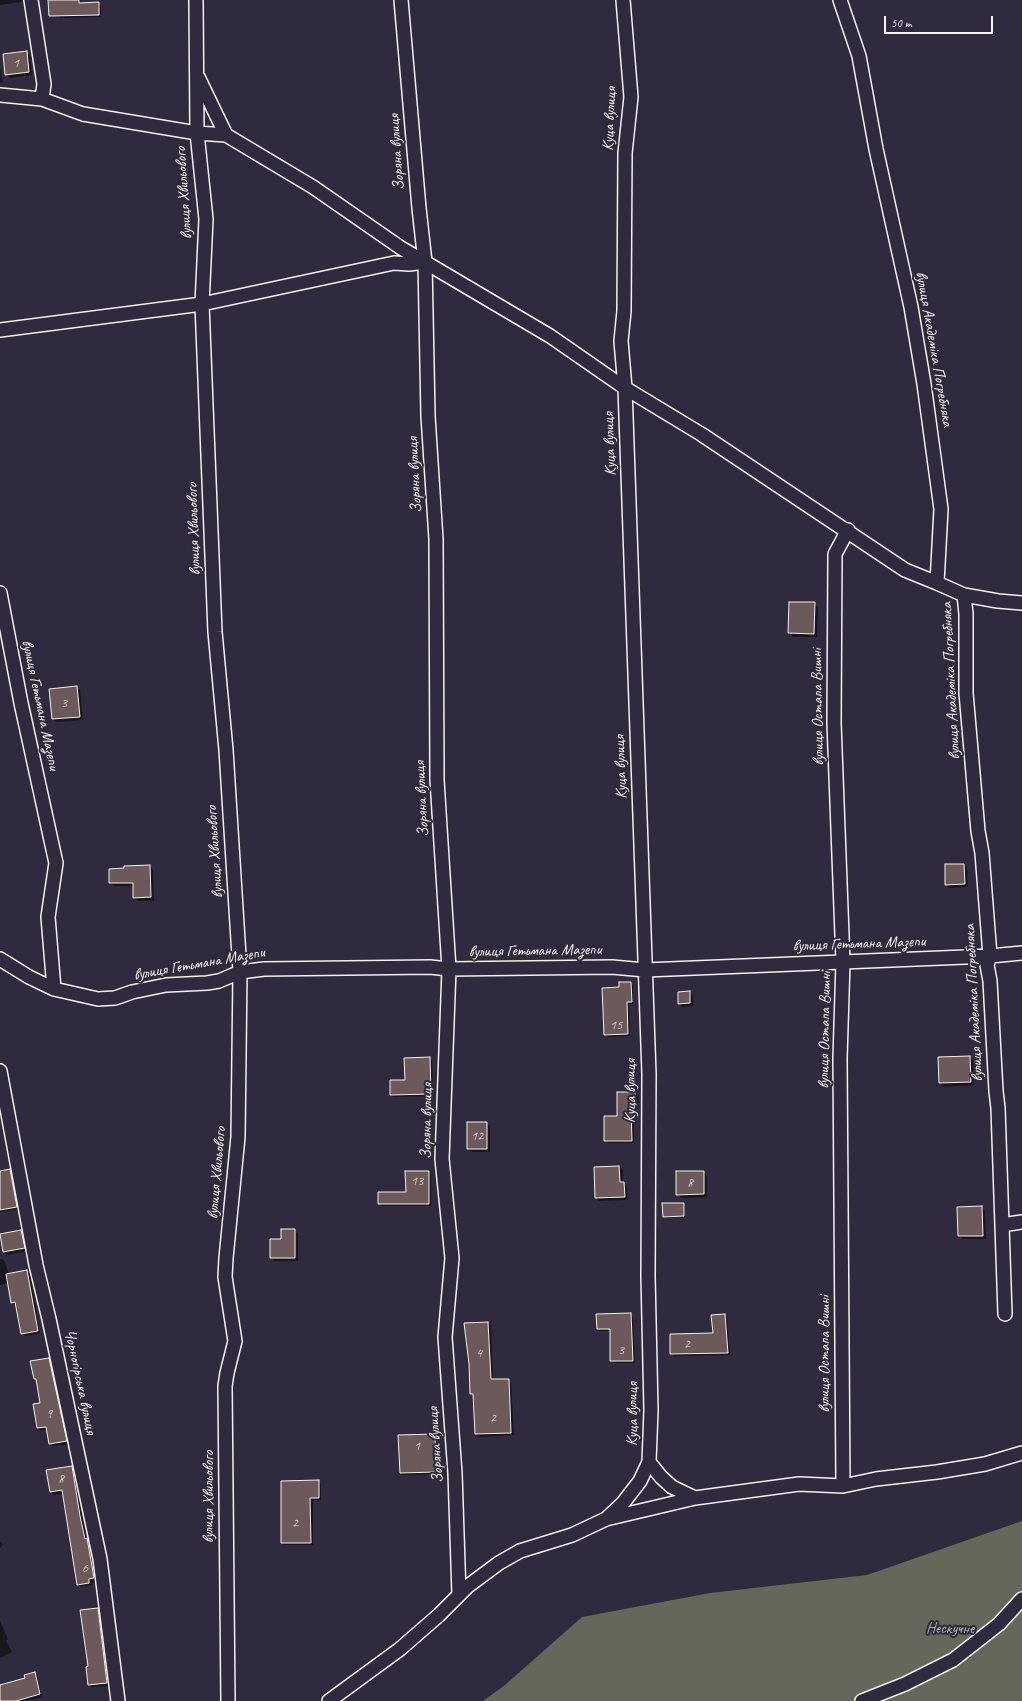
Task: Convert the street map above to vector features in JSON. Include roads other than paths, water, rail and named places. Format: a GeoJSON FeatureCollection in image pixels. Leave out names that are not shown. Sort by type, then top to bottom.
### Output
{"type":"FeatureCollection","features":[{"type":"Feature","properties":{"kind":"street"},"geometry":{"type":"LineString","coordinates":[[31,0],[44,84],[42,99]]}},
{"type":"Feature","properties":{"kind":"street","name":"вулиця Хвильового"},"geometry":{"type":"LineString","coordinates":[[196,0],[197,133],[206,219],[202,304],[215,632],[226,750],[240,972],[238,1137],[225,1277],[235,1341],[227,1373],[226,1386],[228,1701]]}},
{"type":"Feature","properties":{"kind":"street","name":"Зоряна вулиця"},"geometry":{"type":"LineString","coordinates":[[401,0],[425,262],[428,416],[436,539],[437,780],[449,969],[442,1159],[452,1258],[445,1337],[456,1473],[459,1595]]}},
{"type":"Feature","properties":{"kind":"street","name":"Куца вулиця"},"geometry":{"type":"LineString","coordinates":[[606,1519],[623,1503],[640,1481],[649,1462],[651,1410],[648,1276],[649,1074],[625,388],[620,341],[624,311],[625,152],[631,97],[623,0]]}},
{"type":"Feature","properties":{"kind":"street","name":"вулиця Академіка Погребняка"},"geometry":{"type":"LineString","coordinates":[[840,0],[859,56],[876,149],[911,307],[924,384],[941,509],[937,583],[964,595],[966,614],[966,693],[978,831],[982,853],[990,956],[987,965],[990,981],[998,1108],[1005,1314]]}},
{"type":"Feature","properties":{"kind":"street"},"geometry":{"type":"LineString","coordinates":[[196,74],[226,135]]}},
{"type":"Feature","properties":{"kind":"street"},"geometry":{"type":"LineString","coordinates":[[0,95],[42,99],[83,114],[197,133],[226,135],[313,187],[401,248],[550,336],[625,388],[701,434],[848,530],[905,570],[937,583]]}},
{"type":"Feature","properties":{"kind":"street"},"geometry":{"type":"LineString","coordinates":[[0,330],[202,304],[394,262],[409,264],[425,262]]}},
{"type":"Feature","properties":{"kind":"street","name":"вулиця Остапа Вишні"},"geometry":{"type":"LineString","coordinates":[[843,1486],[840,1058],[843,962],[834,723],[835,554],[848,530]]}},
{"type":"Feature","properties":{"kind":"street","name":"вулиця Гетьмана Мазепи"},"geometry":{"type":"LineString","coordinates":[[0,593],[21,703],[56,863],[48,917],[54,989]]}},
{"type":"Feature","properties":{"kind":"street"},"geometry":{"type":"LineString","coordinates":[[964,595],[998,601],[1022,602]]}},
{"type":"Feature","properties":{"kind":"street","name":"вулиця Гетьмана Мазепи"},"geometry":{"type":"LineString","coordinates":[[0,959],[29,977],[54,989],[98,999],[115,998],[132,992],[166,985],[189,985],[219,981],[240,972],[264,968],[430,967],[449,969],[612,967],[645,970],[990,956],[1022,953]]}},
{"type":"Feature","properties":{"kind":"street","name":"Чорногірська вулиця"},"geometry":{"type":"LineString","coordinates":[[0,1071],[36,1265],[49,1319],[100,1559],[118,1701]]}},
{"type":"Feature","properties":{"kind":"street"},"geometry":{"type":"LineString","coordinates":[[1002,1225],[1022,1222]]}},
{"type":"Feature","properties":{"kind":"street"},"geometry":{"type":"LineString","coordinates":[[329,1701],[400,1649],[439,1615],[481,1575],[520,1551],[572,1535],[606,1519],[695,1498],[799,1484],[843,1486],[876,1479],[937,1472],[985,1464],[1022,1453]]}},
{"type":"Feature","properties":{"kind":"street"},"geometry":{"type":"LineString","coordinates":[[649,1462],[661,1477],[672,1487],[695,1498]]}},
{"type":"Feature","properties":{"kind":"street"},"geometry":{"type":"LineString","coordinates":[[862,1701],[906,1684],[953,1660],[999,1624],[1022,1599]]}},
{"type":"Feature","properties":{"kind":"park label","name":"Нескучне"},"geometry":{"type":"Point","coordinates":[950,1629]}}]}
